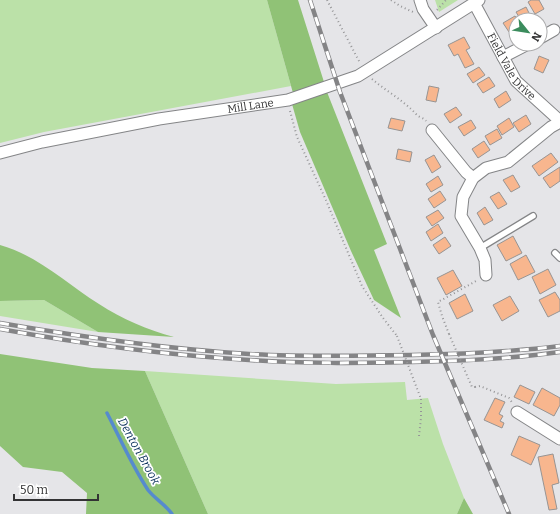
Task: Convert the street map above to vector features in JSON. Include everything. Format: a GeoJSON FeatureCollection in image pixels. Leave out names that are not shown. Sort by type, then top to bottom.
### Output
{"type":"FeatureCollection","features":[{"type":"Feature","properties":{"kind":"street"},"geometry":{"type":"LineString","coordinates":[[420,0],[423,9],[433,24]]}},
{"type":"Feature","properties":{"kind":"street","name":"Mill Lane"},"geometry":{"type":"LineString","coordinates":[[0,153],[42,142],[159,119],[288,100],[358,76],[433,24],[476,2]]}},
{"type":"Feature","properties":{"kind":"street","name":"Field Vale Drive"},"geometry":{"type":"LineString","coordinates":[[476,2],[516,81],[560,121]]}},
{"type":"Feature","properties":{"kind":"street"},"geometry":{"type":"LineString","coordinates":[[548,33],[554,30]]}},
{"type":"Feature","properties":{"kind":"street"},"geometry":{"type":"LineString","coordinates":[[503,57],[513,52]]}},
{"type":"Feature","properties":{"kind":"street"},"geometry":{"type":"LineString","coordinates":[[486,275],[485,260],[480,248],[461,216],[463,197],[473,178],[486,168],[508,162],[560,121]]}},
{"type":"Feature","properties":{"kind":"street"},"geometry":{"type":"LineString","coordinates":[[432,130],[466,172],[473,178]]}},
{"type":"Feature","properties":{"kind":"street"},"geometry":{"type":"LineString","coordinates":[[517,412],[560,439]]}},
{"type":"Feature","properties":{"kind":"lane"},"geometry":{"type":"LineString","coordinates":[[480,248],[533,216]]}},
{"type":"Feature","properties":{"kind":"lane"},"geometry":{"type":"LineString","coordinates":[[555,253],[560,258]]}},
{"type":"Feature","properties":{"kind":"path"},"geometry":{"type":"LineString","coordinates":[[391,0],[433,24]]}},
{"type":"Feature","properties":{"kind":"path"},"geometry":{"type":"LineString","coordinates":[[288,100],[297,137],[362,286],[382,318],[397,336],[421,399],[419,436]]}},
{"type":"Feature","properties":{"kind":"path"},"geometry":{"type":"LineString","coordinates":[[486,275],[438,302],[449,334],[472,387],[480,386],[509,398],[517,412]]}},
{"type":"Feature","properties":{"kind":"green space"},"geometry":{"type":"Polygon","coordinates":[[[0,0],[267,0],[291,86],[44,132],[0,143],[0,0]]]}},
{"type":"Feature","properties":{"kind":"green space"},"geometry":{"type":"Polygon","coordinates":[[[267,0],[298,0],[324,82],[293,93],[267,0]]]}},
{"type":"Feature","properties":{"kind":"green space"},"geometry":{"type":"Polygon","coordinates":[[[435,0],[458,0],[439,12],[435,0]]]}},
{"type":"Feature","properties":{"kind":"green space"},"geometry":{"type":"Polygon","coordinates":[[[327,92],[387,244],[374,250],[401,318],[374,300],[351,251],[300,132],[292,104],[327,92]]]}},
{"type":"Feature","properties":{"kind":"green space"},"geometry":{"type":"Polygon","coordinates":[[[0,245],[27,256],[39,263],[87,296],[126,319],[174,337],[98,332],[44,300],[0,301],[0,245]]]}},
{"type":"Feature","properties":{"kind":"green space"},"geometry":{"type":"Polygon","coordinates":[[[44,300],[98,332],[0,316],[0,301],[44,300]]]}},
{"type":"Feature","properties":{"kind":"green space"},"geometry":{"type":"Polygon","coordinates":[[[0,354],[92,368],[145,371],[208,514],[86,514],[87,493],[62,472],[23,467],[0,446],[0,354]]]}},
{"type":"Feature","properties":{"kind":"green space"},"geometry":{"type":"Polygon","coordinates":[[[145,371],[336,384],[405,382],[407,400],[428,398],[443,444],[464,498],[457,514],[208,514],[145,371]]]}},
{"type":"Feature","properties":{"kind":"green space"},"geometry":{"type":"Polygon","coordinates":[[[464,498],[473,514],[457,514],[464,498]]]}},
{"type":"Feature","properties":{"kind":"building"},"geometry":{"type":"Polygon","coordinates":[[[531,0],[539,0],[544,9],[539,12],[534,12],[528,2],[531,0]]]}},
{"type":"Feature","properties":{"kind":"building"},"geometry":{"type":"Polygon","coordinates":[[[526,7],[528,12],[516,12],[526,7]]]}},
{"type":"Feature","properties":{"kind":"building"},"geometry":{"type":"Polygon","coordinates":[[[508,20],[508,30],[503,23],[508,20]]]}},
{"type":"Feature","properties":{"kind":"building"},"geometry":{"type":"Polygon","coordinates":[[[464,37],[470,48],[466,50],[474,64],[465,68],[458,54],[454,56],[448,45],[464,37]]]}},
{"type":"Feature","properties":{"kind":"building"},"geometry":{"type":"Polygon","coordinates":[[[539,56],[549,60],[543,73],[534,69],[539,56]]]}},
{"type":"Feature","properties":{"kind":"building"},"geometry":{"type":"Polygon","coordinates":[[[479,67],[485,75],[473,83],[467,74],[479,67]]]}},
{"type":"Feature","properties":{"kind":"building"},"geometry":{"type":"Polygon","coordinates":[[[489,77],[495,86],[483,93],[477,84],[489,77]]]}},
{"type":"Feature","properties":{"kind":"building"},"geometry":{"type":"Polygon","coordinates":[[[429,86],[439,88],[436,102],[426,100],[429,86]]]}},
{"type":"Feature","properties":{"kind":"building"},"geometry":{"type":"Polygon","coordinates":[[[506,91],[511,100],[499,108],[494,99],[506,91]]]}},
{"type":"Feature","properties":{"kind":"building"},"geometry":{"type":"Polygon","coordinates":[[[456,107],[462,115],[450,123],[444,114],[456,107]]]}},
{"type":"Feature","properties":{"kind":"building"},"geometry":{"type":"Polygon","coordinates":[[[526,115],[531,124],[519,132],[513,123],[526,115]]]}},
{"type":"Feature","properties":{"kind":"building"},"geometry":{"type":"Polygon","coordinates":[[[391,118],[405,121],[402,131],[388,128],[391,118]]]}},
{"type":"Feature","properties":{"kind":"building"},"geometry":{"type":"Polygon","coordinates":[[[509,118],[514,127],[502,135],[497,126],[509,118]]]}},
{"type":"Feature","properties":{"kind":"building"},"geometry":{"type":"Polygon","coordinates":[[[471,120],[476,128],[464,136],[458,127],[471,120]]]}},
{"type":"Feature","properties":{"kind":"building"},"geometry":{"type":"Polygon","coordinates":[[[497,129],[502,138],[490,145],[485,136],[497,129]]]}},
{"type":"Feature","properties":{"kind":"building"},"geometry":{"type":"Polygon","coordinates":[[[484,141],[490,150],[478,158],[472,149],[484,141]]]}},
{"type":"Feature","properties":{"kind":"building"},"geometry":{"type":"Polygon","coordinates":[[[398,149],[412,152],[410,162],[396,159],[398,149]]]}},
{"type":"Feature","properties":{"kind":"building"},"geometry":{"type":"Polygon","coordinates":[[[551,153],[558,162],[539,176],[532,166],[551,153]]]}},
{"type":"Feature","properties":{"kind":"building"},"geometry":{"type":"Polygon","coordinates":[[[434,155],[441,167],[432,173],[425,160],[434,155]]]}},
{"type":"Feature","properties":{"kind":"building"},"geometry":{"type":"Polygon","coordinates":[[[560,167],[560,181],[550,188],[543,178],[560,167]]]}},
{"type":"Feature","properties":{"kind":"building"},"geometry":{"type":"Polygon","coordinates":[[[513,175],[520,187],[511,192],[503,180],[513,175]]]}},
{"type":"Feature","properties":{"kind":"building"},"geometry":{"type":"Polygon","coordinates":[[[438,176],[443,185],[431,192],[426,184],[438,176]]]}},
{"type":"Feature","properties":{"kind":"building"},"geometry":{"type":"Polygon","coordinates":[[[440,191],[446,200],[434,208],[428,199],[440,191]]]}},
{"type":"Feature","properties":{"kind":"building"},"geometry":{"type":"Polygon","coordinates":[[[499,192],[507,204],[498,209],[490,197],[499,192]]]}},
{"type":"Feature","properties":{"kind":"building"},"geometry":{"type":"Polygon","coordinates":[[[485,207],[493,220],[484,225],[477,213],[485,207]]]}},
{"type":"Feature","properties":{"kind":"building"},"geometry":{"type":"Polygon","coordinates":[[[438,210],[444,218],[432,226],[426,217],[438,210]]]}},
{"type":"Feature","properties":{"kind":"building"},"geometry":{"type":"Polygon","coordinates":[[[438,224],[443,233],[431,241],[426,232],[438,224]]]}},
{"type":"Feature","properties":{"kind":"building"},"geometry":{"type":"Polygon","coordinates":[[[513,236],[522,253],[506,261],[497,245],[513,236]]]}},
{"type":"Feature","properties":{"kind":"building"},"geometry":{"type":"Polygon","coordinates":[[[445,237],[451,246],[439,254],[433,245],[445,237]]]}},
{"type":"Feature","properties":{"kind":"building"},"geometry":{"type":"Polygon","coordinates":[[[526,255],[535,272],[518,280],[510,264],[526,255]]]}},
{"type":"Feature","properties":{"kind":"building"},"geometry":{"type":"Polygon","coordinates":[[[548,269],[556,285],[540,294],[532,277],[548,269]]]}},
{"type":"Feature","properties":{"kind":"building"},"geometry":{"type":"Polygon","coordinates":[[[453,270],[462,286],[446,295],[437,278],[453,270]]]}},
{"type":"Feature","properties":{"kind":"building"},"geometry":{"type":"Polygon","coordinates":[[[555,292],[560,300],[560,311],[548,317],[539,300],[555,292]]]}},
{"type":"Feature","properties":{"kind":"building"},"geometry":{"type":"Polygon","coordinates":[[[465,294],[473,311],[457,319],[449,303],[465,294]]]}},
{"type":"Feature","properties":{"kind":"building"},"geometry":{"type":"Polygon","coordinates":[[[510,296],[519,311],[502,321],[493,305],[510,296]]]}},
{"type":"Feature","properties":{"kind":"building"},"geometry":{"type":"Polygon","coordinates":[[[520,385],[535,392],[529,404],[514,397],[520,385]]]}},
{"type":"Feature","properties":{"kind":"building"},"geometry":{"type":"Polygon","coordinates":[[[542,388],[560,398],[560,405],[554,416],[533,405],[542,388]]]}},
{"type":"Feature","properties":{"kind":"building"},"geometry":{"type":"Polygon","coordinates":[[[495,398],[505,402],[499,414],[503,416],[500,421],[504,423],[502,428],[484,420],[495,398]]]}},
{"type":"Feature","properties":{"kind":"building"},"geometry":{"type":"Polygon","coordinates":[[[519,436],[540,445],[531,465],[511,455],[519,436]]]}},
{"type":"Feature","properties":{"kind":"building"},"geometry":{"type":"Polygon","coordinates":[[[553,454],[559,483],[552,485],[557,509],[549,510],[538,457],[553,454]]]}},
{"type":"Feature","properties":{"kind":"waterway","name":"Denton Brook"},"geometry":{"type":"LineString","coordinates":[[107,413],[142,481],[148,490],[172,514]]}},
{"type":"Feature","properties":{"kind":"railway"},"geometry":{"type":"LineString","coordinates":[[310,0],[340,92],[433,335],[509,514]]}},
{"type":"Feature","properties":{"kind":"railway"},"geometry":{"type":"LineString","coordinates":[[0,323],[155,346],[269,355],[351,356],[449,354],[560,346]]}},
{"type":"Feature","properties":{"kind":"railway"},"geometry":{"type":"LineString","coordinates":[[0,329],[155,352],[218,358],[290,362],[351,363],[449,361],[505,358],[560,352]]}}]}
